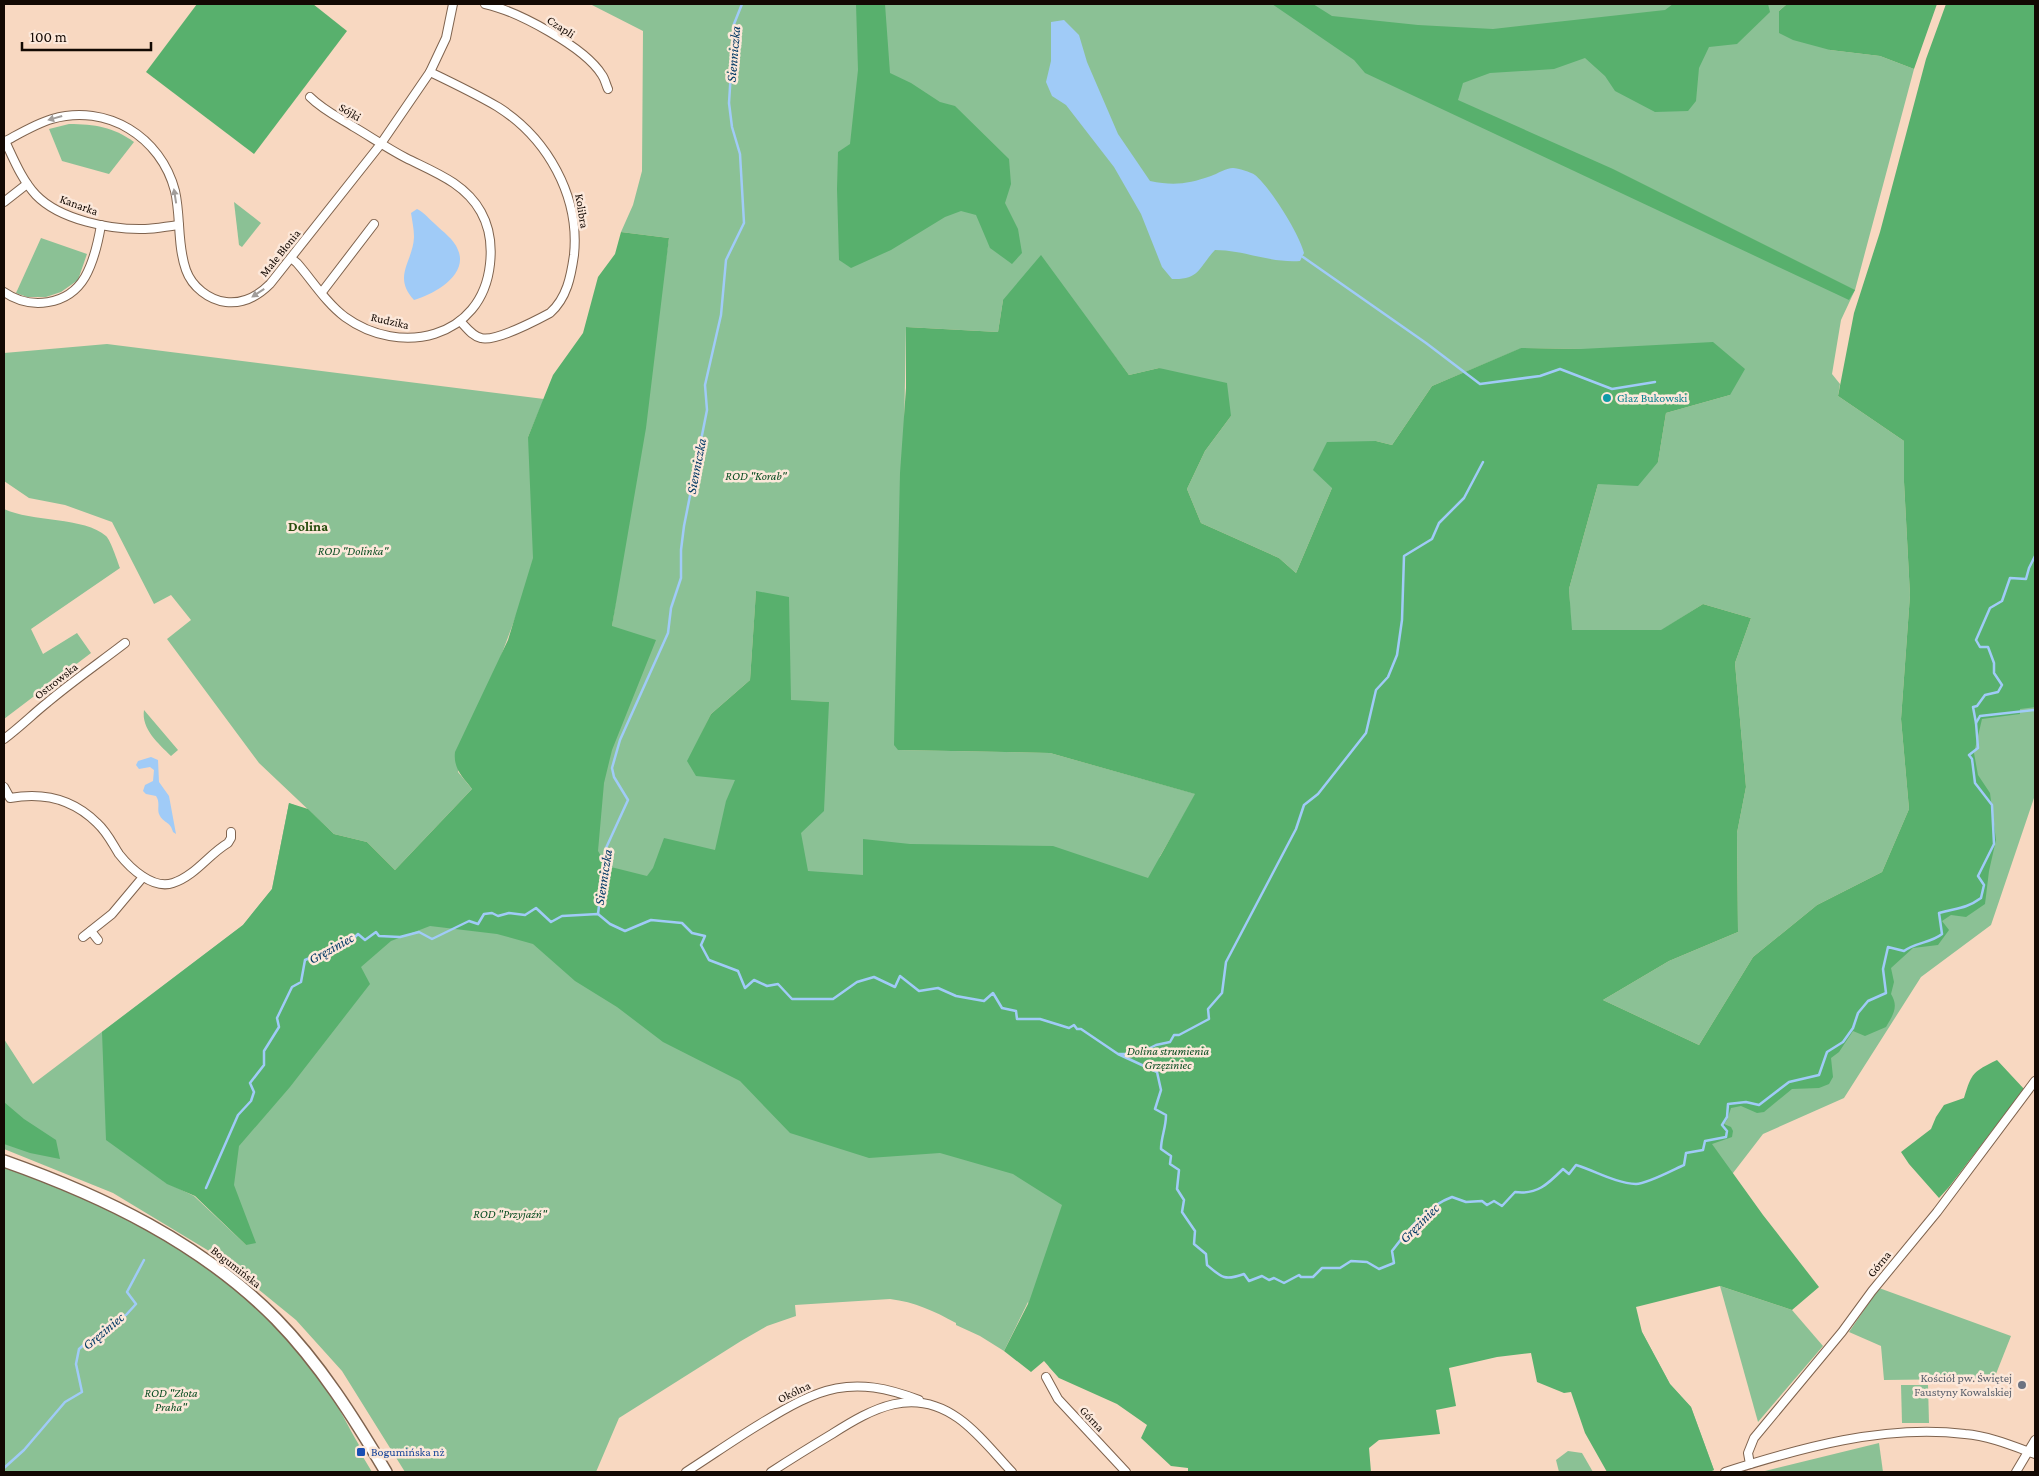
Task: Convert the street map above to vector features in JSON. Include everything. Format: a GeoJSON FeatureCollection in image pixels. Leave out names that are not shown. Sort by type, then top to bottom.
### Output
{"type":"FeatureCollection","features":[{"type":"Feature","properties":{"kind":"street","name":"Małe Błonia"},"geometry":{"type":"LineString","coordinates":[[4,142],[41,123],[63,116],[91,115],[120,123],[147,141],[166,165],[174,189],[184,259],[189,277],[204,293],[218,300],[241,301],[258,294],[270,284],[380,145],[430,72],[446,38],[453,4]]}},
{"type":"Feature","properties":{"kind":"street","name":"Czapli"},"geometry":{"type":"LineString","coordinates":[[485,4],[524,18],[568,44],[602,75],[608,89]]}},
{"type":"Feature","properties":{"kind":"street","name":"Kolibra"},"geometry":{"type":"LineString","coordinates":[[430,72],[499,108],[524,128],[558,170],[570,197],[574,225],[575,246],[569,283],[556,307],[550,313],[491,339],[480,338],[474,335],[460,321]]}},
{"type":"Feature","properties":{"kind":"street","name":"Sójki"},"geometry":{"type":"LineString","coordinates":[[310,97],[319,106],[380,145]]}},
{"type":"Feature","properties":{"kind":"street","name":"Kanarka"},"geometry":{"type":"LineString","coordinates":[[4,142],[27,184],[44,202],[54,209],[101,225],[142,229],[179,225]]}},
{"type":"Feature","properties":{"kind":"street","name":"Rudzika"},"geometry":{"type":"LineString","coordinates":[[291,258],[297,262],[334,308],[345,317],[382,334],[422,338],[442,332],[460,321],[470,312],[483,290],[490,269],[489,233],[481,212],[462,188],[380,145]]}},
{"type":"Feature","properties":{"kind":"street"},"geometry":{"type":"LineString","coordinates":[[4,202],[27,184]]}},
{"type":"Feature","properties":{"kind":"street"},"geometry":{"type":"LineString","coordinates":[[322,292],[374,224]]}},
{"type":"Feature","properties":{"kind":"street"},"geometry":{"type":"LineString","coordinates":[[4,292],[21,302],[31,304],[52,301],[71,292],[80,285],[86,276],[94,255],[101,225]]}},
{"type":"Feature","properties":{"kind":"street","name":"Ostrowska"},"geometry":{"type":"LineString","coordinates":[[4,739],[23,725],[48,702],[125,643]]}},
{"type":"Feature","properties":{"kind":"street"},"geometry":{"type":"LineString","coordinates":[[4,786],[7,800],[44,796],[73,805],[97,823],[125,860],[143,876],[158,883],[169,884],[184,878],[228,842],[231,838],[231,832]]}},
{"type":"Feature","properties":{"kind":"street"},"geometry":{"type":"LineString","coordinates":[[83,937],[118,908],[143,876]]}},
{"type":"Feature","properties":{"kind":"street"},"geometry":{"type":"LineString","coordinates":[[91,931],[98,940]]}},
{"type":"Feature","properties":{"kind":"street","name":"Górna"},"geometry":{"type":"LineString","coordinates":[[1750,1464],[1748,1453],[1754,1438],[1937,1212],[2035,1081]]}},
{"type":"Feature","properties":{"kind":"street","name":"Bogumińska"},"geometry":{"type":"LineString","coordinates":[[4,1161],[61,1182],[121,1210],[188,1248],[228,1276],[276,1319],[308,1356],[348,1411],[386,1472]]}},
{"type":"Feature","properties":{"kind":"street","name":"Górna"},"geometry":{"type":"LineString","coordinates":[[1046,1377],[1058,1399],[1126,1472]]}},
{"type":"Feature","properties":{"kind":"street","name":"Okólna"},"geometry":{"type":"LineString","coordinates":[[686,1472],[788,1406],[816,1393],[845,1387],[871,1387],[891,1390],[945,1410],[964,1423],[1012,1472]]}},
{"type":"Feature","properties":{"kind":"street","name":"Okólna"},"geometry":{"type":"LineString","coordinates":[[771,1472],[864,1414],[894,1404],[926,1402]]}},
{"type":"Feature","properties":{"kind":"street"},"geometry":{"type":"LineString","coordinates":[[1725,1472],[1851,1439],[1896,1433],[1965,1434],[2032,1452]]}},
{"type":"Feature","properties":{"kind":"street"},"geometry":{"type":"LineString","coordinates":[[2016,1472],[2032,1452],[2035,1440]]}},
{"type":"Feature","properties":{"kind":"green space"},"geometry":{"type":"Polygon","coordinates":[[[197,4],[313,4],[347,31],[254,154],[146,72],[197,4]]]}},
{"type":"Feature","properties":{"kind":"green space"},"geometry":{"type":"Polygon","coordinates":[[[590,4],[1787,4],[1779,11],[1830,50],[1880,56],[1914,69],[1855,290],[1841,320],[1832,374],[1840,384],[1838,396],[1904,441],[1904,482],[1910,595],[1901,719],[1909,809],[1882,872],[1817,905],[1753,957],[1699,1045],[1603,1000],[1669,961],[1738,932],[1737,833],[1746,787],[1735,663],[1751,618],[1703,604],[1662,630],[1571,630],[1569,589],[1598,484],[1658,462],[1666,413],[1730,395],[1581,349],[1522,348],[1432,386],[1392,445],[1376,441],[1332,488],[1296,573],[1279,558],[1201,523],[1187,489],[1205,451],[1231,416],[1159,368],[1129,375],[1080,310],[1003,300],[998,332],[906,327],[898,750],[1050,753],[1196,794],[1159,858],[1576,426],[1508,1169],[1881,940],[2035,308],[2035,795],[1991,925],[1921,977],[1844,1098],[1763,1134],[1733,1173],[1603,1275],[1642,1332],[1670,1384],[1691,1407],[1714,1470],[1709,1472],[1559,1342],[1439,1364],[1187,1445],[1086,1354],[1059,1378],[1049,1367],[1028,1302],[1004,1351],[932,1311],[908,1302],[890,1299],[795,1305],[796,1316],[767,1326],[619,1418],[596,1472],[405,1472],[342,1371],[296,1320],[219,1257],[113,1193],[4,1149],[4,1039],[33,1084],[243,925],[272,889],[289,803],[307,810],[333,834],[395,872],[474,790],[517,613],[458,772],[472,789],[395,870],[367,842],[334,834],[259,763],[167,639],[191,620],[171,595],[154,604],[112,522],[65,505],[29,498],[4,481],[4,353],[107,344],[544,399],[528,437],[612,626],[669,238],[621,232],[633,205],[642,171],[643,31],[590,4]],[[756,592],[750,680],[711,714],[688,761],[689,763],[829,702],[791,701],[756,592]],[[163,1181],[194,1196],[246,1245],[243,1210],[163,1181]]]}},
{"type":"Feature","properties":{"kind":"green space"},"geometry":{"type":"Polygon","coordinates":[[[856,4],[885,4],[890,73],[911,83],[940,102],[955,106],[1009,159],[1011,184],[1005,203],[1018,229],[1022,253],[1012,264],[990,248],[976,215],[961,211],[945,217],[891,250],[851,268],[839,260],[838,152],[850,144],[858,70],[856,4]]]}},
{"type":"Feature","properties":{"kind":"green space"},"geometry":{"type":"Polygon","coordinates":[[[1272,4],[1313,4],[1332,16],[1418,25],[1493,29],[1665,10],[1673,4],[1768,4],[1770,12],[1737,44],[1709,47],[1699,68],[1696,101],[1688,111],[1655,112],[1615,91],[1605,76],[1585,58],[1554,69],[1490,73],[1463,83],[1458,100],[1613,169],[1855,290],[1849,300],[1365,73],[1354,60],[1272,4]]]}},
{"type":"Feature","properties":{"kind":"green space"},"geometry":{"type":"Polygon","coordinates":[[[1787,4],[1937,4],[1914,69],[1880,56],[1830,50],[1793,40],[1779,33],[1779,11],[1787,4]]]}},
{"type":"Feature","properties":{"kind":"green space","name":"Dolina strumienia Grzęziniec"},"geometry":{"type":"Polygon","coordinates":[[[1946,4],[2035,4],[2035,707],[2020,709],[2020,714],[1982,719],[1974,753],[1978,775],[1990,793],[1996,840],[1989,871],[1985,904],[1966,917],[1951,915],[1942,921],[1949,930],[1938,945],[1913,948],[1891,968],[1894,982],[1891,994],[1895,1007],[1891,1019],[1886,1027],[1865,1036],[1853,1031],[1839,1052],[1831,1058],[1833,1077],[1829,1084],[1819,1088],[1792,1089],[1764,1112],[1757,1113],[1741,1106],[1731,1108],[1724,1124],[1731,1127],[1733,1131],[1732,1137],[1712,1144],[1763,1215],[1819,1287],[1792,1310],[1720,1286],[1636,1307],[1642,1332],[1670,1384],[1691,1407],[1714,1470],[1709,1472],[1607,1472],[1585,1433],[1571,1392],[1564,1393],[1537,1382],[1531,1353],[1497,1357],[1449,1368],[1456,1406],[1436,1410],[1440,1434],[1379,1440],[1369,1448],[1371,1472],[1188,1472],[1188,1468],[1171,1466],[1141,1438],[1147,1425],[1117,1404],[1059,1378],[1044,1361],[1031,1372],[1004,1351],[1029,1302],[1062,1205],[1013,1174],[940,1153],[869,1158],[790,1133],[740,1081],[663,1042],[617,1007],[575,981],[533,944],[497,934],[430,926],[391,941],[361,967],[370,984],[290,1087],[239,1146],[234,1185],[256,1243],[246,1245],[195,1196],[167,1184],[106,1140],[102,1032],[243,925],[272,889],[289,803],[308,809],[334,834],[367,842],[395,870],[472,789],[457,768],[455,752],[508,640],[533,558],[528,437],[553,375],[583,333],[598,277],[615,254],[621,232],[669,238],[646,428],[612,626],[656,640],[612,750],[604,783],[598,851],[607,866],[647,876],[653,868],[664,838],[715,850],[726,801],[735,780],[696,776],[687,761],[711,714],[750,680],[756,591],[789,597],[791,700],[829,702],[824,811],[801,833],[808,871],[863,875],[863,839],[910,844],[1053,846],[1148,878],[1195,794],[1050,753],[898,750],[894,745],[900,473],[906,388],[906,327],[998,332],[1003,300],[1041,255],[1129,375],[1159,368],[1227,383],[1231,416],[1205,451],[1187,489],[1201,523],[1279,558],[1296,573],[1332,488],[1313,470],[1327,442],[1376,441],[1392,445],[1432,386],[1521,348],[1581,349],[1713,342],[1745,369],[1730,395],[1666,413],[1658,462],[1638,486],[1598,484],[1569,589],[1572,630],[1661,630],[1703,604],[1751,618],[1735,663],[1746,787],[1737,833],[1738,932],[1669,961],[1603,1000],[1699,1045],[1753,957],[1817,905],[1882,872],[1909,809],[1901,719],[1910,595],[1904,482],[1904,441],[1838,396],[1854,313],[1880,232],[1926,59],[1946,4]]]}},
{"type":"Feature","properties":{"kind":"green space"},"geometry":{"type":"Polygon","coordinates":[[[69,124],[103,127],[119,133],[134,142],[109,174],[62,161],[49,129],[69,124]]]}},
{"type":"Feature","properties":{"kind":"green space"},"geometry":{"type":"Polygon","coordinates":[[[234,202],[261,223],[242,247],[239,245],[234,202]]]}},
{"type":"Feature","properties":{"kind":"green space"},"geometry":{"type":"Polygon","coordinates":[[[41,238],[87,254],[78,280],[61,292],[46,297],[27,297],[16,293],[41,238]]]}},
{"type":"Feature","properties":{"kind":"green space"},"geometry":{"type":"Polygon","coordinates":[[[4,509],[28,516],[72,523],[97,530],[108,538],[120,568],[31,629],[43,654],[77,633],[91,653],[4,719],[4,509]]]}},
{"type":"Feature","properties":{"kind":"green space"},"geometry":{"type":"Polygon","coordinates":[[[144,710],[178,750],[171,756],[148,730],[145,724],[144,710]]]}},
{"type":"Feature","properties":{"kind":"green space"},"geometry":{"type":"Polygon","coordinates":[[[1997,1060],[2024,1089],[1939,1198],[1901,1152],[1931,1129],[1944,1105],[1964,1098],[1969,1083],[1978,1070],[1997,1060]]]}},
{"type":"Feature","properties":{"kind":"green space"},"geometry":{"type":"Polygon","coordinates":[[[4,1102],[24,1119],[56,1140],[60,1159],[30,1153],[4,1144],[4,1102]]]}},
{"type":"Feature","properties":{"kind":"green space","name":"ROD \"Złota Praha\""},"geometry":{"type":"Polygon","coordinates":[[[4,1166],[97,1204],[141,1226],[184,1252],[224,1280],[261,1313],[296,1349],[327,1389],[336,1402],[359,1445],[357,1447],[372,1472],[4,1472],[4,1166]]]}},
{"type":"Feature","properties":{"kind":"green space"},"geometry":{"type":"Polygon","coordinates":[[[1720,1286],[1792,1310],[1823,1346],[1758,1422],[1720,1286]]]}},
{"type":"Feature","properties":{"kind":"green space"},"geometry":{"type":"Polygon","coordinates":[[[1879,1288],[2011,1336],[1992,1384],[1967,1376],[1967,1379],[1884,1380],[1881,1346],[1849,1332],[1879,1288]]]}},
{"type":"Feature","properties":{"kind":"green space"},"geometry":{"type":"Polygon","coordinates":[[[1901,1385],[1928,1385],[1929,1423],[1902,1423],[1901,1385]]]}},
{"type":"Feature","properties":{"kind":"green space"},"geometry":{"type":"Polygon","coordinates":[[[1879,1443],[1883,1472],[1761,1472],[1879,1443]]]}},
{"type":"Feature","properties":{"kind":"green space"},"geometry":{"type":"Polygon","coordinates":[[[1568,1451],[1582,1453],[1593,1472],[1559,1472],[1556,1460],[1568,1451]]]}},
{"type":"Feature","properties":{"kind":"water"},"geometry":{"type":"Polygon","coordinates":[[[1064,20],[1079,35],[1087,62],[1118,134],[1150,181],[1174,184],[1188,182],[1203,179],[1233,168],[1255,175],[1276,200],[1297,235],[1304,253],[1300,261],[1277,260],[1215,250],[1198,272],[1181,279],[1172,279],[1162,267],[1141,214],[1114,167],[1066,105],[1052,96],[1046,82],[1051,61],[1051,22],[1064,20]]]}},
{"type":"Feature","properties":{"kind":"water"},"geometry":{"type":"Polygon","coordinates":[[[417,209],[451,239],[458,250],[460,259],[458,268],[447,282],[430,294],[414,300],[405,284],[404,276],[414,237],[411,213],[417,209]]]}},
{"type":"Feature","properties":{"kind":"water"},"geometry":{"type":"Polygon","coordinates":[[[151,757],[158,760],[159,782],[169,796],[176,834],[160,816],[156,796],[146,794],[143,791],[145,785],[153,781],[154,770],[150,767],[139,769],[136,765],[138,761],[151,757]]]}},
{"type":"Feature","properties":{"kind":"waterway","name":"Sienniczka"},"geometry":{"type":"LineString","coordinates":[[598,914],[606,848],[628,800],[614,777],[612,768],[620,740],[668,633],[671,608],[681,578],[681,550],[684,526],[707,410],[705,385],[721,315],[726,260],[744,223],[740,154],[732,127],[729,103],[734,24],[742,4]]}},
{"type":"Feature","properties":{"kind":"waterway"},"geometry":{"type":"LineString","coordinates":[[1303,257],[1426,343],[1480,384],[1540,376],[1560,369],[1612,389],[1655,382]]}},
{"type":"Feature","properties":{"kind":"waterway"},"geometry":{"type":"LineString","coordinates":[[1119,1054],[1138,1054],[1156,1045],[1170,1042],[1174,1035],[1179,1035],[1209,1019],[1208,1009],[1222,993],[1226,962],[1296,829],[1304,805],[1318,794],[1366,733],[1376,690],[1388,677],[1397,655],[1402,620],[1404,556],[1432,539],[1439,523],[1464,498],[1483,462]]}},
{"type":"Feature","properties":{"kind":"waterway","name":"Gręziniec"},"geometry":{"type":"LineString","coordinates":[[206,1188],[238,1115],[251,1101],[254,1092],[250,1083],[264,1065],[264,1051],[279,1027],[277,1018],[292,987],[301,982],[305,960],[351,941],[358,934],[365,940],[376,932],[379,936],[400,937],[419,932],[432,939],[469,921],[478,924],[484,914],[492,913],[498,916],[509,913],[525,915],[536,908],[551,922],[562,916],[598,914],[610,924],[625,931],[651,920],[682,923],[692,933],[705,936],[701,945],[709,960],[738,971],[745,988],[754,980],[767,986],[778,984],[792,999],[833,999],[857,982],[874,977],[895,987],[900,976],[919,991],[938,988],[956,996],[984,1001],[993,993],[1002,1008],[1016,1011],[1017,1019],[1040,1019],[1069,1028],[1074,1025],[1077,1029],[1081,1029],[1118,1054],[1157,1072],[1161,1090],[1155,1109],[1166,1115],[1161,1149],[1171,1156],[1170,1164],[1179,1170],[1177,1189],[1184,1200],[1182,1212],[1195,1231],[1194,1244],[1206,1254],[1207,1265],[1216,1273],[1228,1278],[1244,1274],[1249,1281],[1262,1276],[1269,1280],[1274,1278],[1284,1283],[1299,1275],[1301,1277],[1313,1277],[1322,1268],[1340,1268],[1351,1261],[1367,1262],[1379,1269],[1394,1263],[1392,1251],[1398,1243],[1411,1227],[1434,1206],[1443,1201],[1452,1197],[1466,1202],[1482,1201],[1487,1205],[1494,1201],[1502,1206],[1515,1192],[1536,1190],[1547,1184],[1563,1169],[1569,1174],[1576,1165],[1628,1183],[1647,1182],[1684,1165],[1686,1153],[1703,1150],[1705,1141],[1726,1137],[1727,1131],[1722,1125],[1727,1117],[1728,1104],[1746,1102],[1759,1105],[1789,1082],[1819,1075],[1827,1052],[1843,1042],[1853,1028],[1858,1013],[1868,1001],[1886,993],[1883,969],[1888,947],[1904,951],[1938,937],[1942,934],[1939,913],[1966,906],[1981,898],[1984,885],[1978,876],[1994,844],[1992,805],[1975,783],[1972,759],[1969,755],[1978,748],[1973,707],[1977,706],[1985,695],[1998,692],[2002,685],[1994,673],[1994,663],[1988,647],[1980,647],[1976,640],[1990,608],[2002,601],[2010,578],[2026,579],[2035,556]]}},
{"type":"Feature","properties":{"kind":"waterway"},"geometry":{"type":"LineString","coordinates":[[1976,723],[1980,716],[2035,710]]}},
{"type":"Feature","properties":{"kind":"waterway","name":"Gręziniec"},"geometry":{"type":"LineString","coordinates":[[4,1468],[24,1450],[65,1402],[82,1392],[76,1364],[79,1349],[107,1325],[126,1315],[136,1304],[127,1292],[144,1260]]}},
{"type":"Feature","properties":{"kind":"place","name":"Głaz Bukowski"},"geometry":{"type":"Point","coordinates":[1607,398]}},
{"type":"Feature","properties":{"kind":"place","name":"Kościół pw. Świętej Faustyny Kowalskiej"},"geometry":{"type":"Point","coordinates":[2022,1385]}},
{"type":"Feature","properties":{"kind":"place","name":"Bogumińska nż"},"geometry":{"type":"Point","coordinates":[361,1452]}},
{"type":"Feature","properties":{"kind":"district","name":"Dolina"},"geometry":{"type":"Point","coordinates":[308,526]}},
{"type":"Feature","properties":{"kind":"park label","name":"ROD \"Korab\""},"geometry":{"type":"Point","coordinates":[756,476]}},
{"type":"Feature","properties":{"kind":"park label","name":"ROD \"Dolinka\""},"geometry":{"type":"Point","coordinates":[353,551]}},
{"type":"Feature","properties":{"kind":"park label","name":"ROD \"Przyjaźń\""},"geometry":{"type":"Point","coordinates":[510,1214]}}]}
